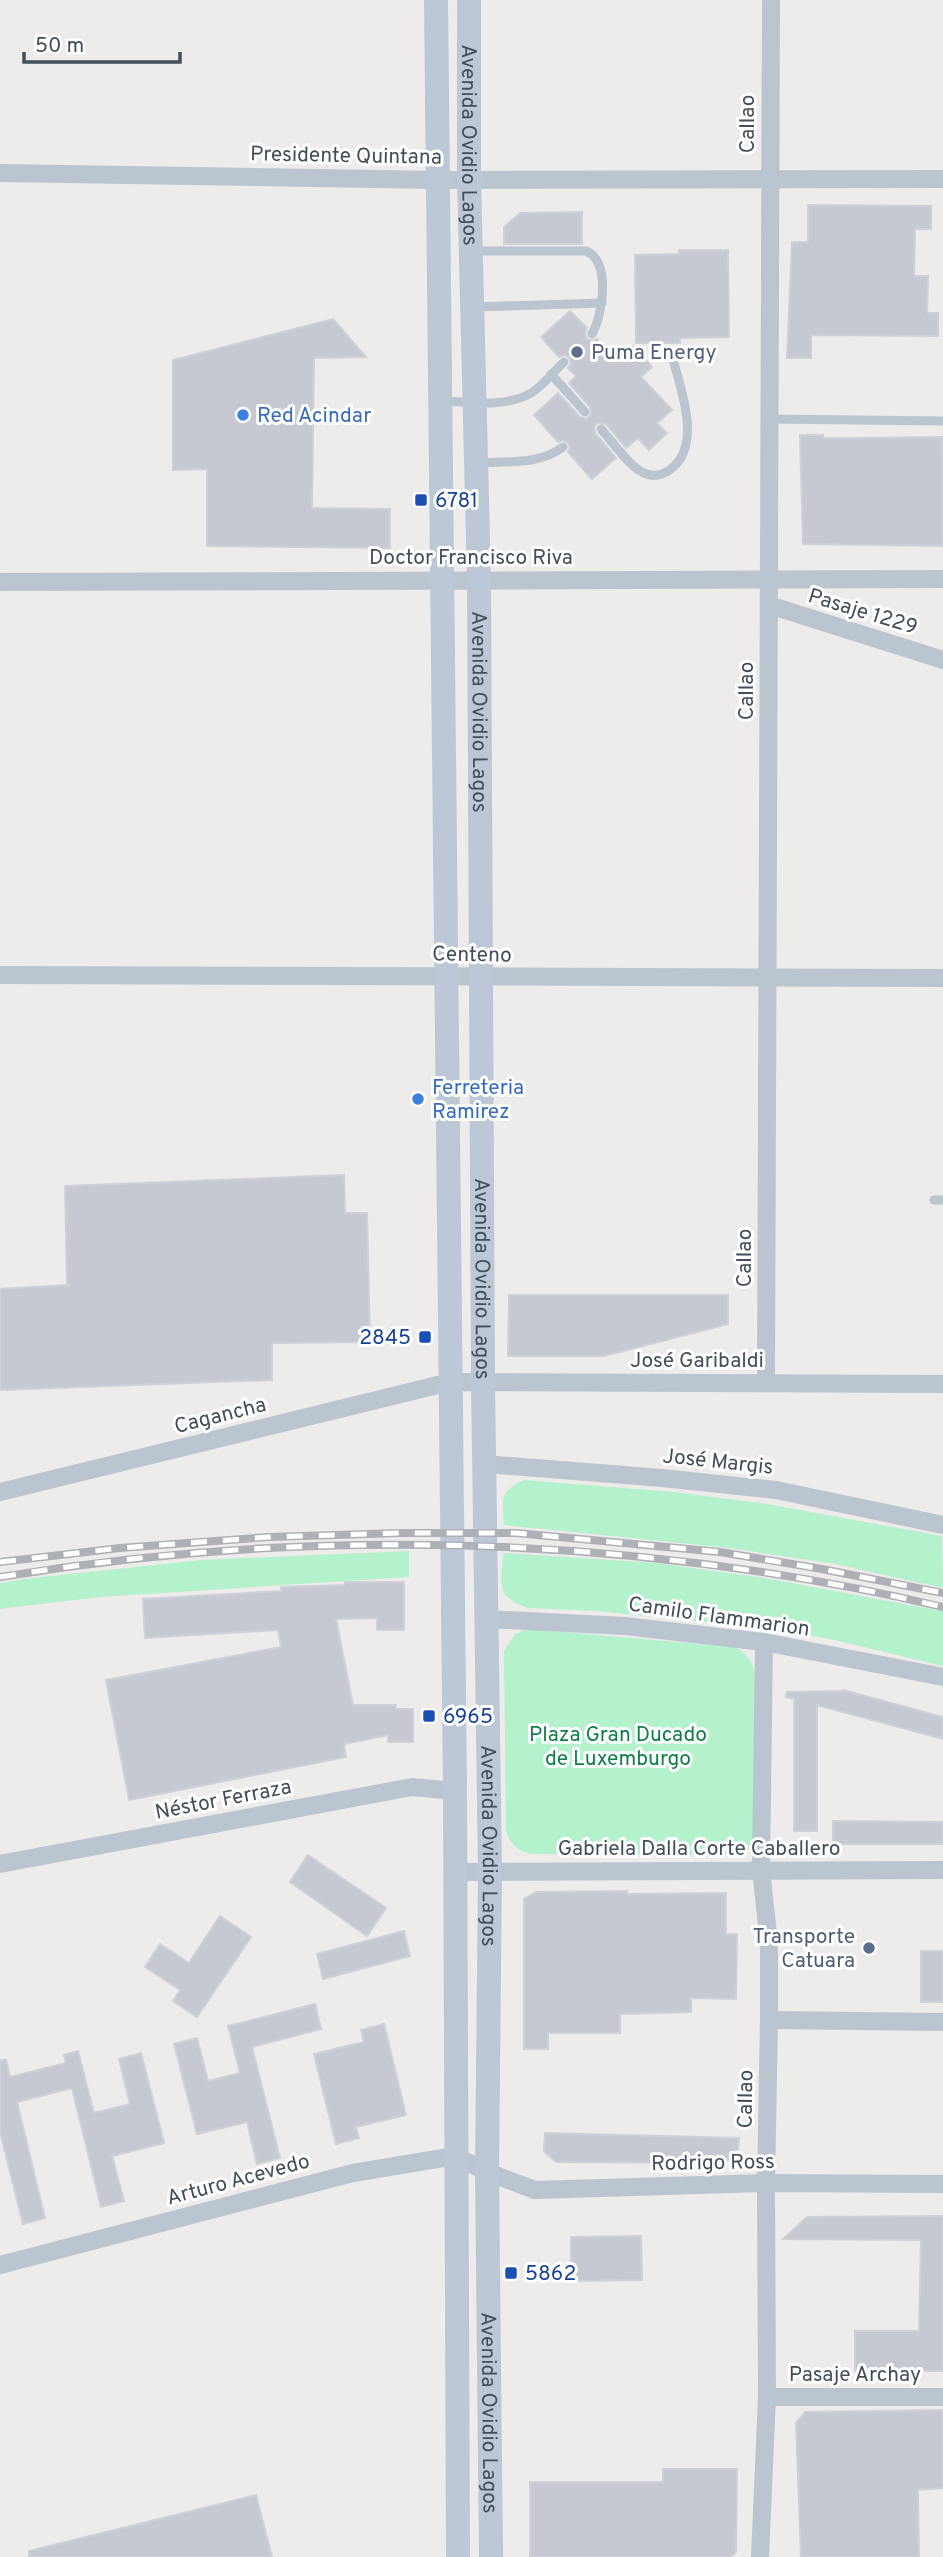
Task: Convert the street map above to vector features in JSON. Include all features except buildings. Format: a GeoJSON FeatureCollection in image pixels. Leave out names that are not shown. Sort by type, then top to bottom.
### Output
{"type":"FeatureCollection","features":[{"type":"Feature","properties":{"kind":"main road","name":"Avenida Ovidio Lagos"},"geometry":{"type":"LineString","coordinates":[[436,0],[455,1791],[458,2557]]}},
{"type":"Feature","properties":{"kind":"main road","name":"Avenida Ovidio Lagos"},"geometry":{"type":"LineString","coordinates":[[469,0],[469,179],[479,580],[483,1382],[490,1872],[487,2172],[491,2557]]}},
{"type":"Feature","properties":{"kind":"street","name":"Callao"},"geometry":{"type":"LineString","coordinates":[[766,1383],[771,0]]}},
{"type":"Feature","properties":{"kind":"street","name":"Presidente Quintana"},"geometry":{"type":"LineString","coordinates":[[0,173],[438,180],[943,179]]}},
{"type":"Feature","properties":{"kind":"street","name":"Doctor Francisco Riva"},"geometry":{"type":"LineString","coordinates":[[0,582],[943,579]]}},
{"type":"Feature","properties":{"kind":"street","name":"Pasaje 1229"},"geometry":{"type":"LineString","coordinates":[[769,606],[943,660]]}},
{"type":"Feature","properties":{"kind":"street","name":"Centeno"},"geometry":{"type":"LineString","coordinates":[[0,975],[943,978]]}},
{"type":"Feature","properties":{"kind":"street","name":"José Garibaldi"},"geometry":{"type":"LineString","coordinates":[[450,1382],[943,1384]]}},
{"type":"Feature","properties":{"kind":"street","name":"Cagancha"},"geometry":{"type":"LineString","coordinates":[[0,1492],[450,1382]]}},
{"type":"Feature","properties":{"kind":"street","name":"José Margis"},"geometry":{"type":"LineString","coordinates":[[485,1464],[776,1490],[943,1525]]}},
{"type":"Feature","properties":{"kind":"street","name":"Camilo Flammarion"},"geometry":{"type":"LineString","coordinates":[[487,1619],[625,1626],[764,1642],[943,1677]]}},
{"type":"Feature","properties":{"kind":"street","name":"Callao"},"geometry":{"type":"LineString","coordinates":[[760,2557],[767,2397],[766,2183],[769,2020],[769,1943],[761,1870],[764,1642]]}},
{"type":"Feature","properties":{"kind":"street","name":"Néstor Ferraza"},"geometry":{"type":"LineString","coordinates":[[0,1864],[412,1787],[455,1791]]}},
{"type":"Feature","properties":{"kind":"street","name":"Gabriela Dalla Corte Caballero"},"geometry":{"type":"LineString","coordinates":[[455,1872],[943,1870]]}},
{"type":"Feature","properties":{"kind":"street"},"geometry":{"type":"LineString","coordinates":[[769,2020],[943,2022]]}},
{"type":"Feature","properties":{"kind":"street"},"geometry":{"type":"LineString","coordinates":[[455,2155],[487,2172]]}},
{"type":"Feature","properties":{"kind":"street","name":"Arturo Acevedo"},"geometry":{"type":"LineString","coordinates":[[0,2265],[353,2173],[455,2155]]}},
{"type":"Feature","properties":{"kind":"street","name":"Rodrigo Ross"},"geometry":{"type":"LineString","coordinates":[[487,2172],[535,2190],[766,2183],[943,2184]]}},
{"type":"Feature","properties":{"kind":"street","name":"Pasaje Archay"},"geometry":{"type":"LineString","coordinates":[[767,2397],[943,2397]]}},
{"type":"Feature","properties":{"kind":"lane"},"geometry":{"type":"LineString","coordinates":[[471,251],[592,253],[599,262],[602,303],[600,320],[593,334]]}},
{"type":"Feature","properties":{"kind":"lane"},"geometry":{"type":"LineString","coordinates":[[472,307],[602,303]]}},
{"type":"Feature","properties":{"kind":"lane"},"geometry":{"type":"LineString","coordinates":[[601,429],[639,471],[656,476],[677,465],[683,458],[687,428],[673,360]]}},
{"type":"Feature","properties":{"kind":"lane"},"geometry":{"type":"LineString","coordinates":[[440,401],[518,399],[532,393],[564,362]]}},
{"type":"Feature","properties":{"kind":"lane"},"geometry":{"type":"LineString","coordinates":[[551,374],[585,412]]}},
{"type":"Feature","properties":{"kind":"lane"},"geometry":{"type":"LineString","coordinates":[[769,419],[943,421]]}},
{"type":"Feature","properties":{"kind":"lane"},"geometry":{"type":"LineString","coordinates":[[476,463],[534,460],[553,455],[563,447]]}},
{"type":"Feature","properties":{"kind":"green space"},"geometry":{"type":"Polygon","coordinates":[[[524,1480],[674,1492],[767,1504],[942,1536],[943,1588],[835,1564],[730,1548],[504,1525],[506,1493],[524,1480]]]}},
{"type":"Feature","properties":{"kind":"green space"},"geometry":{"type":"Polygon","coordinates":[[[409,1551],[409,1577],[100,1597],[0,1609],[0,1583],[24,1579],[201,1560],[409,1551]]]}},
{"type":"Feature","properties":{"kind":"green space"},"geometry":{"type":"Polygon","coordinates":[[[503,1553],[657,1563],[771,1579],[943,1611],[943,1666],[826,1638],[717,1623],[595,1611],[528,1608],[515,1603],[504,1594],[501,1581],[503,1553]]]}},
{"type":"Feature","properties":{"kind":"green space","name":"Plaza Gran Ducado de Luxemburgo"},"geometry":{"type":"Polygon","coordinates":[[[528,1629],[734,1647],[745,1654],[755,1672],[754,1843],[746,1852],[733,1855],[534,1854],[524,1852],[514,1845],[506,1832],[504,1651],[515,1634],[528,1629]]]}},
{"type":"Feature","properties":{"kind":"railway"},"geometry":{"type":"LineString","coordinates":[[0,1562],[120,1548],[269,1537],[516,1533],[720,1552],[943,1593]]}},
{"type":"Feature","properties":{"kind":"railway"},"geometry":{"type":"LineString","coordinates":[[0,1577],[117,1561],[235,1550],[354,1545],[473,1546],[592,1552],[710,1565],[827,1583],[943,1607]]}},
{"type":"Feature","properties":{"kind":"place","name":"Puma Energy"},"geometry":{"type":"Point","coordinates":[577,352]}},
{"type":"Feature","properties":{"kind":"place","name":"Red Acindar"},"geometry":{"type":"Point","coordinates":[243,415]}},
{"type":"Feature","properties":{"kind":"place","name":"6781"},"geometry":{"type":"Point","coordinates":[421,500]}},
{"type":"Feature","properties":{"kind":"place","name":"Ferreteria Ramirez"},"geometry":{"type":"Point","coordinates":[418,1099]}},
{"type":"Feature","properties":{"kind":"place","name":"2845"},"geometry":{"type":"Point","coordinates":[425,1337]}},
{"type":"Feature","properties":{"kind":"place","name":"6965"},"geometry":{"type":"Point","coordinates":[429,1716]}},
{"type":"Feature","properties":{"kind":"place","name":"Transporte Catuara"},"geometry":{"type":"Point","coordinates":[869,1948]}},
{"type":"Feature","properties":{"kind":"place","name":"5862"},"geometry":{"type":"Point","coordinates":[511,2273]}}]}
